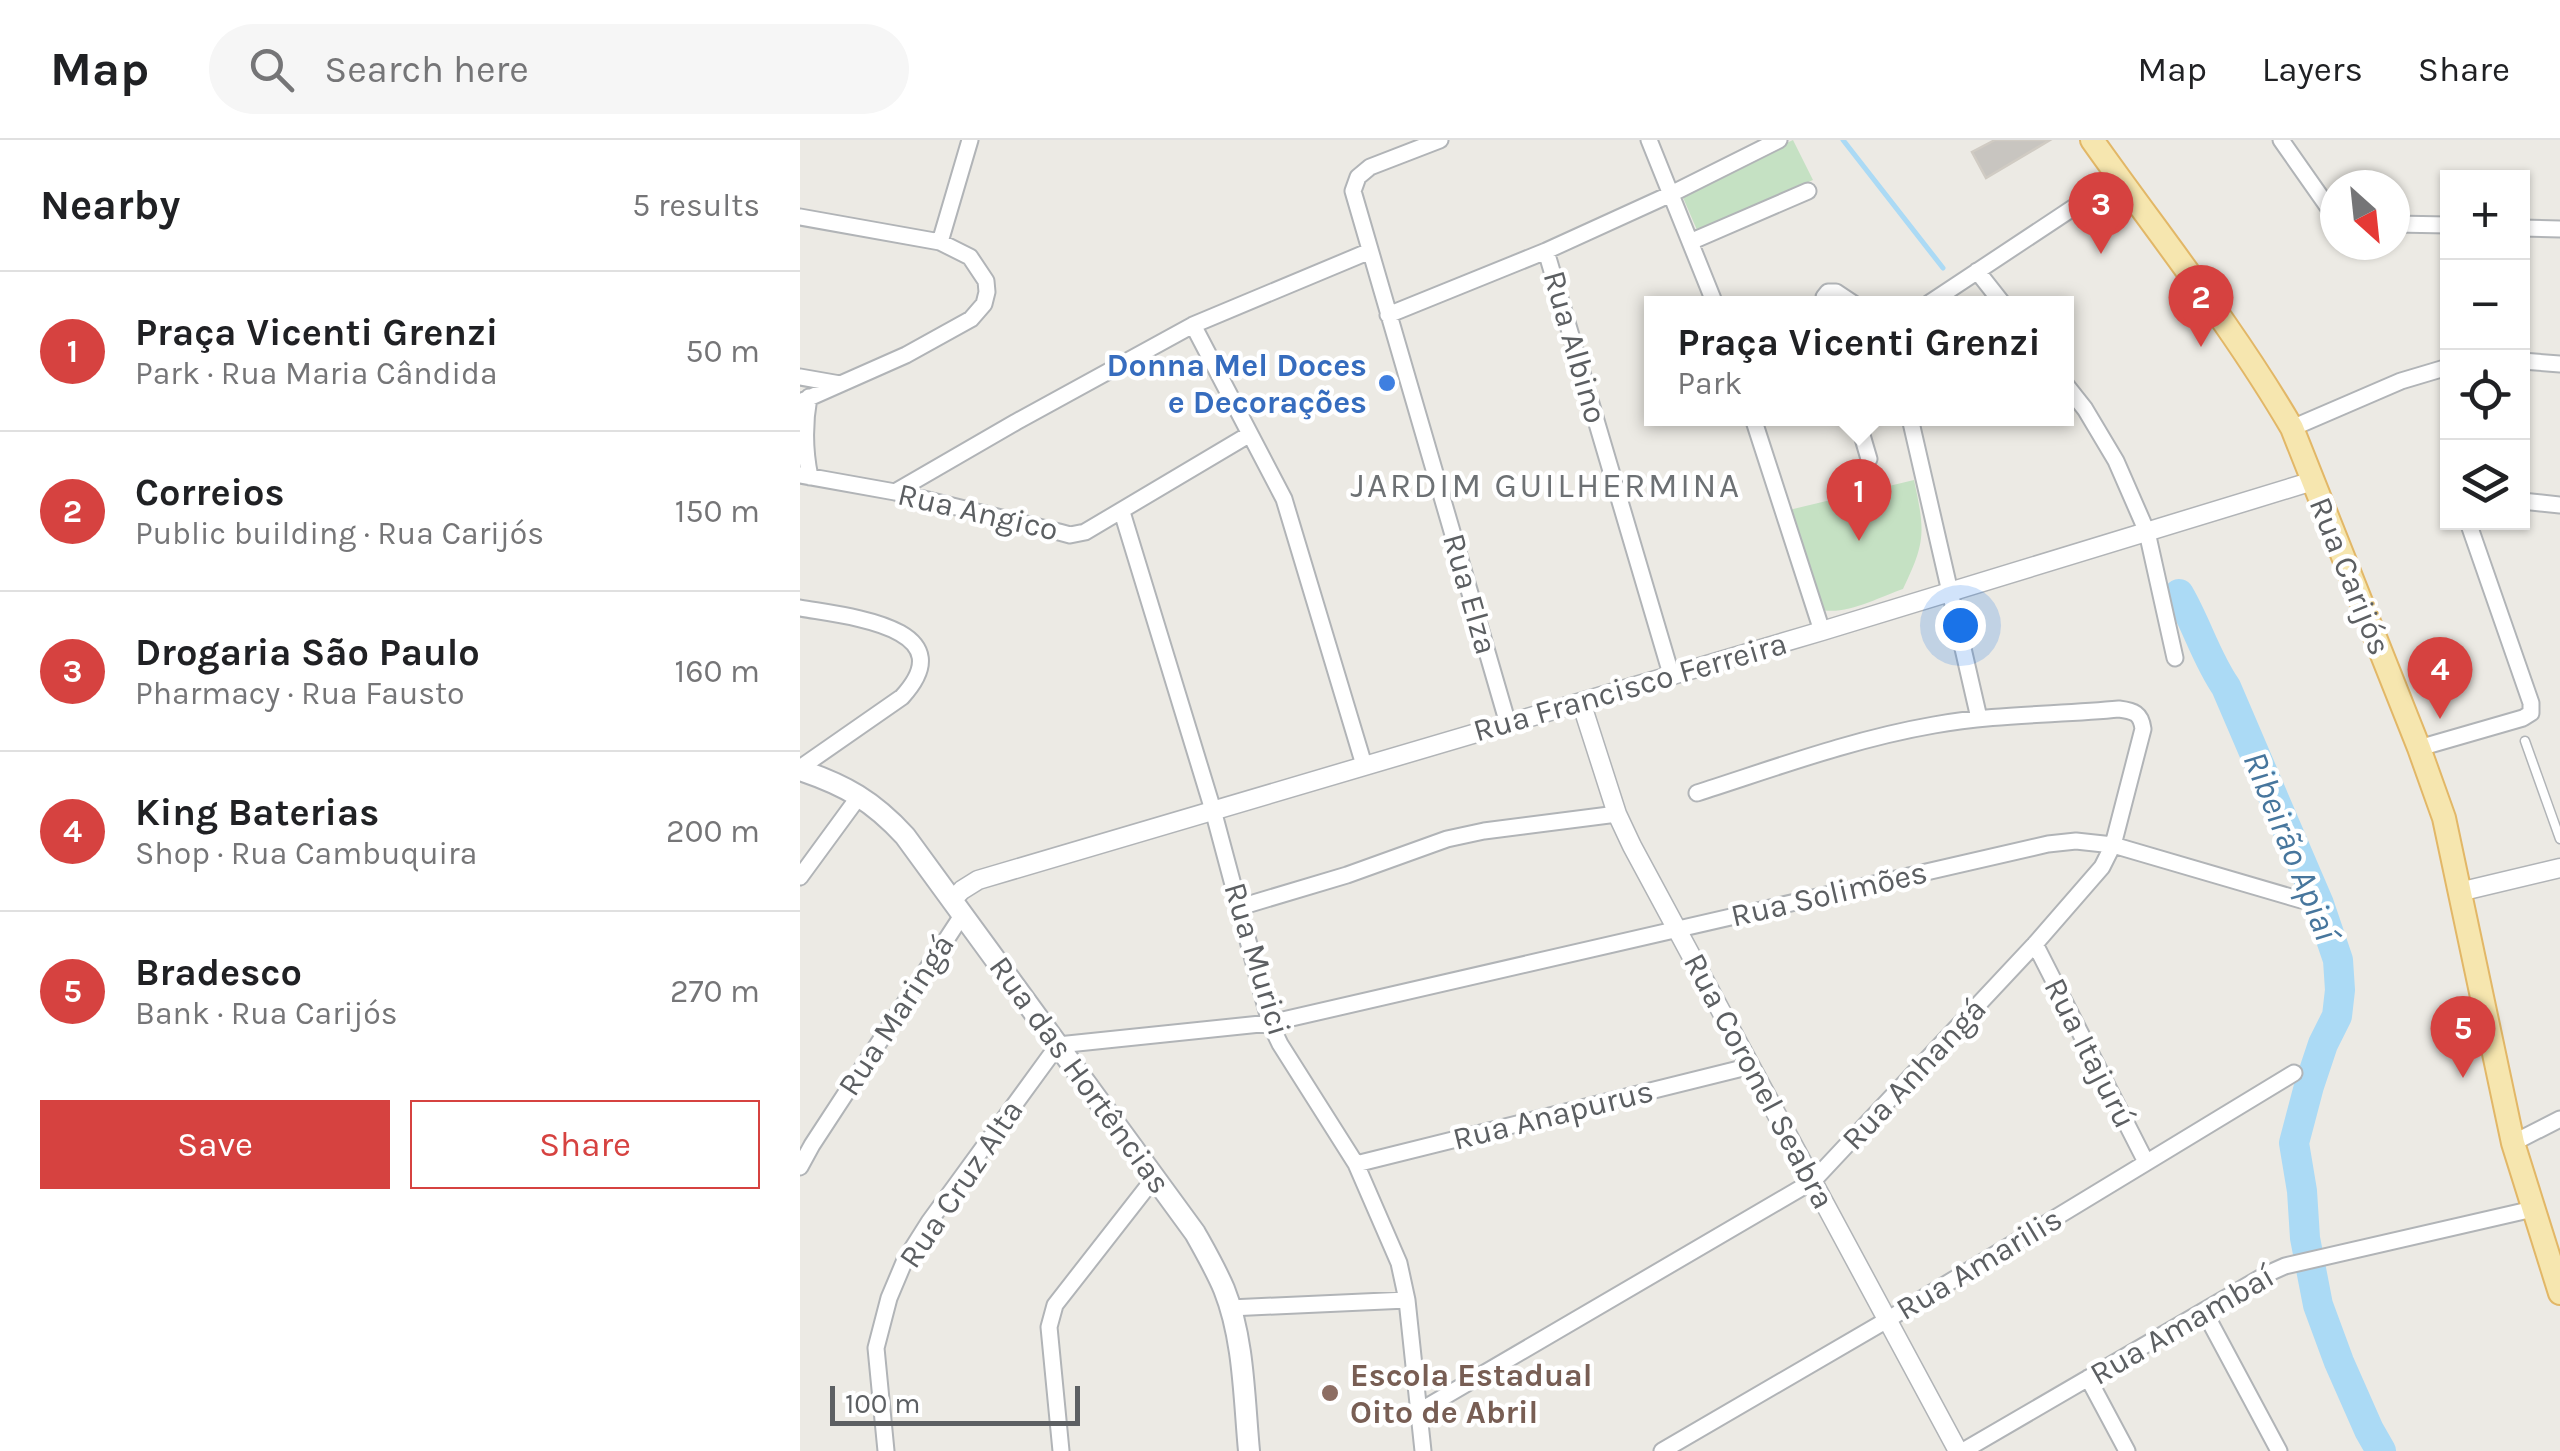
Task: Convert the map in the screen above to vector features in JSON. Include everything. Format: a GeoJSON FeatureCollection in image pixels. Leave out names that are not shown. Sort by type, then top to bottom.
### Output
{"type":"FeatureCollection","features":[{"type":"Feature","properties":{"kind":"main road","name":"Rua Carijós"},"geometry":{"type":"LineString","coordinates":[[2092,140],[2223,319],[2292,428],[2444,818],[2513,1143],[2560,1294]]}},
{"type":"Feature","properties":{"kind":"main road","name":"Rua das Hortências"},"geometry":{"type":"LineString","coordinates":[[800,769],[860,795],[906,836],[1195,1233],[1225,1290],[1230,1308],[1238,1340],[1250,1451]]}},
{"type":"Feature","properties":{"kind":"street"},"geometry":{"type":"LineString","coordinates":[[940,242],[970,140]]}},
{"type":"Feature","properties":{"kind":"street","name":"Rua Elza"},"geometry":{"type":"LineString","coordinates":[[1440,140],[1370,168],[1358,177],[1353,191],[1508,724]]}},
{"type":"Feature","properties":{"kind":"street"},"geometry":{"type":"LineString","coordinates":[[1649,140],[1713,296]]}},
{"type":"Feature","properties":{"kind":"street"},"geometry":{"type":"LineString","coordinates":[[1388,315],[1546,250],[1780,140]]}},
{"type":"Feature","properties":{"kind":"street"},"geometry":{"type":"LineString","coordinates":[[2281,140],[2320,196]]}},
{"type":"Feature","properties":{"kind":"street"},"geometry":{"type":"LineString","coordinates":[[1940,296],[2118,178]]}},
{"type":"Feature","properties":{"kind":"street"},"geometry":{"type":"LineString","coordinates":[[1690,242],[1808,191]]}},
{"type":"Feature","properties":{"kind":"street"},"geometry":{"type":"LineString","coordinates":[[800,218],[940,242],[970,256],[986,281],[988,292],[984,304],[971,319],[906,355],[805,400],[805,476]]}},
{"type":"Feature","properties":{"kind":"street"},"geometry":{"type":"LineString","coordinates":[[2410,224],[2440,225]]}},
{"type":"Feature","properties":{"kind":"street"},"geometry":{"type":"LineString","coordinates":[[2530,228],[2560,229]]}},
{"type":"Feature","properties":{"kind":"street","name":"Rua Albino"},"geometry":{"type":"LineString","coordinates":[[1546,250],[1671,674]]}},
{"type":"Feature","properties":{"kind":"street"},"geometry":{"type":"LineString","coordinates":[[895,492],[1193,325],[1370,251]]}},
{"type":"Feature","properties":{"kind":"street"},"geometry":{"type":"LineString","coordinates":[[1977,271],[1996,296]]}},
{"type":"Feature","properties":{"kind":"street"},"geometry":{"type":"LineString","coordinates":[[1193,325],[1284,499],[1364,766]]}},
{"type":"Feature","properties":{"kind":"street"},"geometry":{"type":"LineString","coordinates":[[2530,362],[2560,364]]}},
{"type":"Feature","properties":{"kind":"street"},"geometry":{"type":"LineString","coordinates":[[2292,428],[2401,381],[2440,369]]}},
{"type":"Feature","properties":{"kind":"street"},"geometry":{"type":"LineString","coordinates":[[800,376],[840,384]]}},
{"type":"Feature","properties":{"kind":"street"},"geometry":{"type":"LineString","coordinates":[[2074,395],[2116,461],[2146,532],[2175,658]]}},
{"type":"Feature","properties":{"kind":"street"},"geometry":{"type":"LineString","coordinates":[[1757,426],[1822,631]]}},
{"type":"Feature","properties":{"kind":"street"},"geometry":{"type":"LineString","coordinates":[[1859,426],[1869,459]]}},
{"type":"Feature","properties":{"kind":"street"},"geometry":{"type":"LineString","coordinates":[[1697,792],[1875,736],[1979,718],[1912,426]]}},
{"type":"Feature","properties":{"kind":"street","name":"Rua Angico"},"geometry":{"type":"LineString","coordinates":[[805,476],[895,492],[1070,535],[1122,512],[1250,434]]}},
{"type":"Feature","properties":{"kind":"street","name":"Rua Francisco Ferreira"},"geometry":{"type":"LineString","coordinates":[[957,907],[962,890],[978,880],[1822,631],[2312,481]]}},
{"type":"Feature","properties":{"kind":"street"},"geometry":{"type":"LineString","coordinates":[[2530,502],[2560,505]]}},
{"type":"Feature","properties":{"kind":"street","name":"Rua Murici"},"geometry":{"type":"LineString","coordinates":[[1122,512],[1213,810],[1270,1023],[1356,1164],[1399,1263],[1407,1300],[1423,1451]]}},
{"type":"Feature","properties":{"kind":"street"},"geometry":{"type":"LineString","coordinates":[[2419,748],[2531,713],[2531,703],[2471,530]]}},
{"type":"Feature","properties":{"kind":"street"},"geometry":{"type":"LineString","coordinates":[[800,608],[884,624],[902,632],[912,641],[921,666],[916,682],[902,697],[800,769]]}},
{"type":"Feature","properties":{"kind":"street","name":"Rua Coronel Seabra"},"geometry":{"type":"LineString","coordinates":[[1581,702],[1617,814],[1961,1451]]}},
{"type":"Feature","properties":{"kind":"street","name":"Rua Anhangá"},"geometry":{"type":"LineString","coordinates":[[1418,1412],[1814,1181],[2102,867],[2114,845],[2142,718],[2135,712],[2119,709],[1979,718]]}},
{"type":"Feature","properties":{"kind":"street"},"geometry":{"type":"LineString","coordinates":[[800,878],[860,795]]}},
{"type":"Feature","properties":{"kind":"street"},"geometry":{"type":"LineString","coordinates":[[1240,907],[1347,876],[1447,839],[1617,814]]}},
{"type":"Feature","properties":{"kind":"street","name":"Rua Solimões"},"geometry":{"type":"LineString","coordinates":[[1058,1045],[1270,1023],[2048,844],[2076,841],[2114,845],[2301,900]]}},
{"type":"Feature","properties":{"kind":"street"},"geometry":{"type":"LineString","coordinates":[[2459,892],[2560,868]]}},
{"type":"Feature","properties":{"kind":"street","name":"Rua Maringá"},"geometry":{"type":"LineString","coordinates":[[800,1167],[957,907]]}},
{"type":"Feature","properties":{"kind":"street","name":"Rua Itajurú"},"geometry":{"type":"LineString","coordinates":[[2035,944],[2146,1162]]}},
{"type":"Feature","properties":{"kind":"street","name":"Rua Cruz Alta"},"geometry":{"type":"LineString","coordinates":[[886,1451],[876,1348],[888,1298],[928,1222],[1058,1045]]}},
{"type":"Feature","properties":{"kind":"street","name":"Rua Anapurus"},"geometry":{"type":"LineString","coordinates":[[1356,1164],[1751,1066]]}},
{"type":"Feature","properties":{"kind":"street","name":"Rua Amarilis"},"geometry":{"type":"LineString","coordinates":[[1662,1451],[1887,1320],[2294,1073]]}},
{"type":"Feature","properties":{"kind":"street"},"geometry":{"type":"LineString","coordinates":[[2513,1143],[2560,1119]]}},
{"type":"Feature","properties":{"kind":"street"},"geometry":{"type":"LineString","coordinates":[[1058,1450],[1050,1315],[1155,1177]]}},
{"type":"Feature","properties":{"kind":"street","name":"Rua Amambaí"},"geometry":{"type":"LineString","coordinates":[[1961,1451],[2267,1274],[2309,1259],[2532,1209]]}},
{"type":"Feature","properties":{"kind":"street"},"geometry":{"type":"LineString","coordinates":[[1230,1308],[1407,1300]]}},
{"type":"Feature","properties":{"kind":"street"},"geometry":{"type":"LineString","coordinates":[[2204,1310],[2279,1451]]}},
{"type":"Feature","properties":{"kind":"street"},"geometry":{"type":"LineString","coordinates":[[2088,1378],[2127,1451]]}},
{"type":"Feature","properties":{"kind":"lane"},"geometry":{"type":"LineString","coordinates":[[2525,741],[2560,839]]}},
{"type":"Feature","properties":{"kind":"green space"},"geometry":{"type":"Polygon","coordinates":[[[1793,140],[1813,180],[1697,230],[1681,193],[1793,140]]]}},
{"type":"Feature","properties":{"kind":"green space"},"geometry":{"type":"Polygon","coordinates":[[[1914,480],[1921,536],[1903,589],[1850,608],[1819,609],[1789,510],[1914,480]]]}},
{"type":"Feature","properties":{"kind":"building"},"geometry":{"type":"Polygon","coordinates":[[[1995,140],[2050,140],[1986,178],[1972,152],[1995,140]]]}},
{"type":"Feature","properties":{"kind":"waterway"},"geometry":{"type":"LineString","coordinates":[[1843,140],[1943,268]]}},
{"type":"Feature","properties":{"kind":"waterway","name":"Ribeirão Apiaí"},"geometry":{"type":"LineString","coordinates":[[2179,594],[2226,687],[2319,904],[2338,960],[2337,1016],[2323,1044],[2294,1143],[2305,1238],[2318,1305],[2339,1362],[2381,1451]]}},
{"type":"Feature","properties":{"kind":"place","name":"Drogaria São Paulo"},"geometry":{"type":"Point","coordinates":[2101,254]}},
{"type":"Feature","properties":{"kind":"place","name":"Correios"},"geometry":{"type":"Point","coordinates":[2201,347]}},
{"type":"Feature","properties":{"kind":"place","name":"Donna Mel Doces e Decorações"},"geometry":{"type":"Point","coordinates":[1387,383]}},
{"type":"Feature","properties":{"kind":"place","name":"Praça Vicenti Grenzi"},"geometry":{"type":"Point","coordinates":[1859,541]}},
{"type":"Feature","properties":{"kind":"place","name":"King Baterias"},"geometry":{"type":"Point","coordinates":[2440,719]}},
{"type":"Feature","properties":{"kind":"place","name":"Bradesco"},"geometry":{"type":"Point","coordinates":[2463,1078]}},
{"type":"Feature","properties":{"kind":"place","name":"Escola Estadual Oito de Abril"},"geometry":{"type":"Point","coordinates":[1330,1393]}},
{"type":"Feature","properties":{"kind":"district","name":"JARDIM GUILHERMINA"},"geometry":{"type":"Point","coordinates":[1546,485]}}]}
